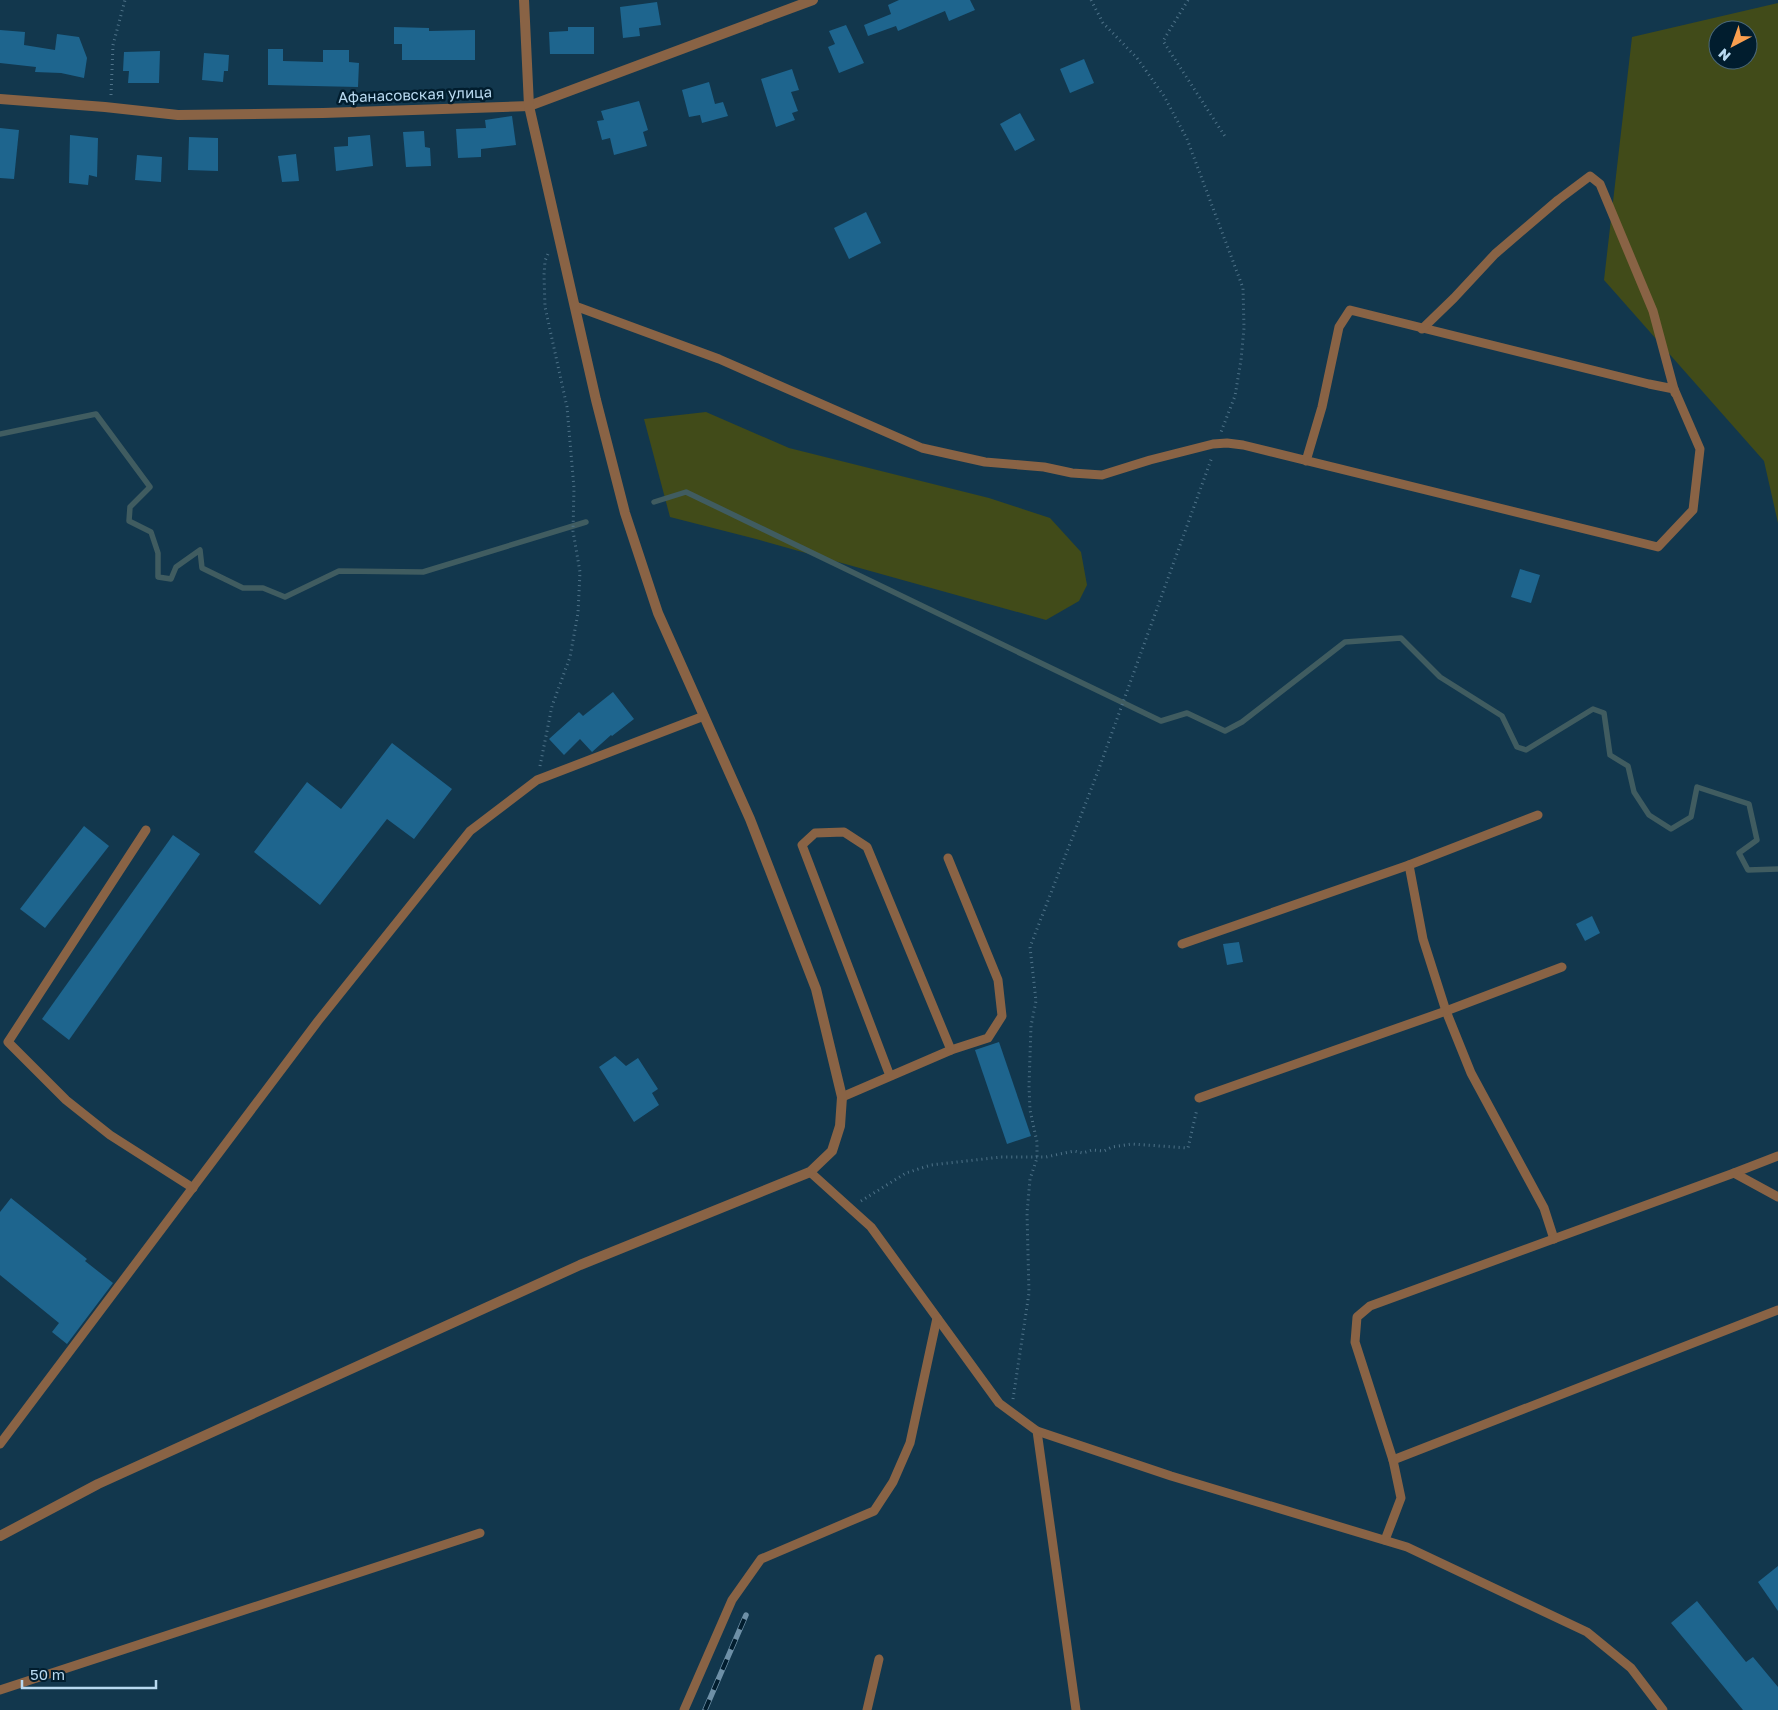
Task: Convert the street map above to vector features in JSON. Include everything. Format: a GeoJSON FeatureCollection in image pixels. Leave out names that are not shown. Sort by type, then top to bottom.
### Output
{"type":"FeatureCollection","features":[{"type":"Feature","properties":{"kind":"street"},"geometry":{"type":"LineString","coordinates":[[0,1536],[98,1484],[580,1265],[810,1172],[832,1151],[840,1126],[842,1097],[816,989],[750,819],[658,613],[625,513],[529,106],[524,0]]}},
{"type":"Feature","properties":{"kind":"street","name":"Афанасовская улица"},"geometry":{"type":"LineString","coordinates":[[0,99],[178,115],[323,113],[529,106],[813,0]]}},
{"type":"Feature","properties":{"kind":"lane"},"geometry":{"type":"LineString","coordinates":[[1422,328],[1454,298],[1495,254],[1558,200],[1590,176],[1600,184],[1653,311],[1677,398]]}},
{"type":"Feature","properties":{"kind":"lane"},"geometry":{"type":"LineString","coordinates":[[575,306],[719,359],[922,448],[985,462],[1044,467],[1072,473],[1102,475],[1150,460],[1216,444],[1243,445],[1306,461],[1658,547],[1693,510],[1700,449],[1674,389],[1350,310],[1339,327],[1322,407],[1306,461]]}},
{"type":"Feature","properties":{"kind":"lane"},"geometry":{"type":"LineString","coordinates":[[0,1444],[318,1021],[470,831],[536,780],[704,716]]}},
{"type":"Feature","properties":{"kind":"lane"},"geometry":{"type":"LineString","coordinates":[[1182,944],[1409,865],[1538,815]]}},
{"type":"Feature","properties":{"kind":"lane"},"geometry":{"type":"LineString","coordinates":[[146,830],[8,1042],[66,1100],[110,1135],[193,1188]]}},
{"type":"Feature","properties":{"kind":"lane"},"geometry":{"type":"LineString","coordinates":[[890,1076],[802,845],[815,833],[844,832],[866,847],[951,1050]]}},
{"type":"Feature","properties":{"kind":"lane"},"geometry":{"type":"LineString","coordinates":[[842,1097],[951,1050],[988,1038],[1002,1016],[998,980],[948,858]]}},
{"type":"Feature","properties":{"kind":"lane"},"geometry":{"type":"LineString","coordinates":[[1409,865],[1423,939],[1446,1011],[1471,1073],[1544,1208],[1554,1239]]}},
{"type":"Feature","properties":{"kind":"lane"},"geometry":{"type":"LineString","coordinates":[[1199,1098],[1446,1011],[1562,967]]}},
{"type":"Feature","properties":{"kind":"lane"},"geometry":{"type":"LineString","coordinates":[[1385,1540],[1401,1498],[1393,1460],[1355,1342],[1357,1317],[1370,1306],[1778,1156]]}},
{"type":"Feature","properties":{"kind":"lane"},"geometry":{"type":"LineString","coordinates":[[810,1172],[871,1227],[999,1403],[1037,1431],[1171,1476],[1407,1547],[1587,1632],[1631,1668],[1663,1710]]}},
{"type":"Feature","properties":{"kind":"lane"},"geometry":{"type":"LineString","coordinates":[[1734,1173],[1778,1197]]}},
{"type":"Feature","properties":{"kind":"lane"},"geometry":{"type":"LineString","coordinates":[[1393,1460],[1778,1310]]}},
{"type":"Feature","properties":{"kind":"lane"},"geometry":{"type":"LineString","coordinates":[[684,1710],[732,1600],[761,1559],[874,1511],[893,1482],[910,1443],[937,1318]]}},
{"type":"Feature","properties":{"kind":"lane"},"geometry":{"type":"LineString","coordinates":[[1037,1431],[1076,1710]]}},
{"type":"Feature","properties":{"kind":"lane"},"geometry":{"type":"LineString","coordinates":[[0,1690],[480,1533]]}},
{"type":"Feature","properties":{"kind":"lane"},"geometry":{"type":"LineString","coordinates":[[868,1710],[879,1660]]}},
{"type":"Feature","properties":{"kind":"path"},"geometry":{"type":"LineString","coordinates":[[111,108],[113,45],[125,0]]}},
{"type":"Feature","properties":{"kind":"path"},"geometry":{"type":"LineString","coordinates":[[1011,1412],[1028,1292],[1027,1213],[1030,1179],[1037,1158],[1037,1142],[1030,1110],[1029,1086],[1031,1026],[1036,1001],[1030,947],[1097,774],[1235,396],[1244,328],[1243,288],[1187,139],[1164,96],[1136,58],[1103,23],[1091,0]]}},
{"type":"Feature","properties":{"kind":"path"},"geometry":{"type":"LineString","coordinates":[[1188,0],[1163,41],[1226,138]]}},
{"type":"Feature","properties":{"kind":"path"},"geometry":{"type":"LineString","coordinates":[[536,780],[552,706],[570,657],[578,613],[580,572],[573,531],[574,488],[567,407],[545,307],[545,261],[551,248],[560,242]]}},
{"type":"Feature","properties":{"kind":"path"},"geometry":{"type":"LineString","coordinates":[[850,1208],[906,1173],[931,1166],[1001,1158],[1037,1158],[1074,1151],[1084,1153],[1092,1150],[1104,1151],[1112,1147],[1132,1144],[1188,1148],[1199,1098]]}},
{"type":"Feature","properties":{"kind":"green space"},"geometry":{"type":"Polygon","coordinates":[[[1778,3],[1778,523],[1764,461],[1604,280],[1632,37],[1778,3]]]}},
{"type":"Feature","properties":{"kind":"green space"},"geometry":{"type":"Polygon","coordinates":[[[706,412],[789,448],[989,498],[1050,518],[1081,552],[1087,585],[1079,601],[1046,620],[756,539],[670,517],[644,419],[706,412]]]}},
{"type":"Feature","properties":{"kind":"building"},"geometry":{"type":"Polygon","coordinates":[[[899,0],[970,0],[975,10],[949,21],[945,11],[898,31],[896,26],[868,36],[864,25],[891,14],[888,5],[899,0]]]}},
{"type":"Feature","properties":{"kind":"building"},"geometry":{"type":"Polygon","coordinates":[[[657,2],[661,25],[639,28],[640,36],[623,38],[620,7],[657,2]]]}},
{"type":"Feature","properties":{"kind":"building"},"geometry":{"type":"Polygon","coordinates":[[[846,25],[864,63],[839,73],[828,47],[835,44],[829,31],[846,25]]]}},
{"type":"Feature","properties":{"kind":"building"},"geometry":{"type":"Polygon","coordinates":[[[394,27],[429,28],[429,31],[475,30],[475,60],[402,60],[402,44],[394,44],[394,27]]]}},
{"type":"Feature","properties":{"kind":"building"},"geometry":{"type":"Polygon","coordinates":[[[568,27],[594,27],[594,54],[550,54],[549,32],[568,31],[568,27]]]}},
{"type":"Feature","properties":{"kind":"building"},"geometry":{"type":"Polygon","coordinates":[[[0,30],[25,32],[24,45],[55,50],[57,34],[79,37],[87,58],[84,78],[61,73],[35,72],[36,67],[0,63],[0,30]]]}},
{"type":"Feature","properties":{"kind":"building"},"geometry":{"type":"Polygon","coordinates":[[[268,49],[283,49],[283,61],[323,62],[323,50],[349,50],[349,62],[359,63],[358,87],[268,85],[268,49]]]}},
{"type":"Feature","properties":{"kind":"building"},"geometry":{"type":"Polygon","coordinates":[[[160,51],[159,83],[128,83],[129,71],[123,71],[124,52],[160,51]]]}},
{"type":"Feature","properties":{"kind":"building"},"geometry":{"type":"Polygon","coordinates":[[[204,53],[229,55],[228,71],[224,71],[223,82],[202,80],[204,53]]]}},
{"type":"Feature","properties":{"kind":"building"},"geometry":{"type":"Polygon","coordinates":[[[1084,59],[1094,83],[1070,93],[1060,69],[1084,59]]]}},
{"type":"Feature","properties":{"kind":"building"},"geometry":{"type":"Polygon","coordinates":[[[792,69],[799,90],[791,92],[798,111],[792,113],[795,120],[776,127],[761,79],[792,69]]]}},
{"type":"Feature","properties":{"kind":"building"},"geometry":{"type":"Polygon","coordinates":[[[709,82],[715,104],[723,102],[728,116],[702,123],[700,115],[689,117],[682,90],[709,82]]]}},
{"type":"Feature","properties":{"kind":"building"},"geometry":{"type":"Polygon","coordinates":[[[639,101],[648,130],[643,132],[647,146],[614,155],[610,138],[602,140],[597,121],[604,120],[601,111],[639,101]]]}},
{"type":"Feature","properties":{"kind":"building"},"geometry":{"type":"Polygon","coordinates":[[[1020,113],[1035,140],[1015,151],[1000,124],[1020,113]]]}},
{"type":"Feature","properties":{"kind":"building"},"geometry":{"type":"Polygon","coordinates":[[[512,116],[516,145],[481,149],[481,157],[458,158],[456,129],[486,128],[485,120],[512,116]]]}},
{"type":"Feature","properties":{"kind":"building"},"geometry":{"type":"Polygon","coordinates":[[[0,128],[19,130],[14,179],[0,178],[0,128]]]}},
{"type":"Feature","properties":{"kind":"building"},"geometry":{"type":"Polygon","coordinates":[[[424,131],[425,147],[430,148],[431,166],[406,167],[403,132],[424,131]]]}},
{"type":"Feature","properties":{"kind":"building"},"geometry":{"type":"Polygon","coordinates":[[[70,135],[98,138],[97,177],[89,175],[88,185],[69,183],[70,135]]]}},
{"type":"Feature","properties":{"kind":"building"},"geometry":{"type":"Polygon","coordinates":[[[370,135],[373,166],[336,171],[334,147],[348,146],[348,137],[370,135]]]}},
{"type":"Feature","properties":{"kind":"building"},"geometry":{"type":"Polygon","coordinates":[[[189,137],[218,138],[218,171],[188,170],[189,137]]]}},
{"type":"Feature","properties":{"kind":"building"},"geometry":{"type":"Polygon","coordinates":[[[296,154],[299,181],[282,182],[278,156],[296,154]]]}},
{"type":"Feature","properties":{"kind":"building"},"geometry":{"type":"Polygon","coordinates":[[[137,155],[162,157],[161,182],[135,180],[137,155]]]}},
{"type":"Feature","properties":{"kind":"building"},"geometry":{"type":"Polygon","coordinates":[[[866,212],[881,243],[849,259],[834,228],[866,212]]]}},
{"type":"Feature","properties":{"kind":"building"},"geometry":{"type":"Polygon","coordinates":[[[1520,569],[1540,575],[1531,603],[1511,597],[1520,569]]]}},
{"type":"Feature","properties":{"kind":"building"},"geometry":{"type":"Polygon","coordinates":[[[613,692],[634,719],[611,735],[592,752],[580,739],[564,755],[549,739],[579,712],[583,716],[613,692]]]}},
{"type":"Feature","properties":{"kind":"building"},"geometry":{"type":"Polygon","coordinates":[[[392,743],[452,789],[414,839],[387,819],[320,905],[254,852],[307,782],[341,809],[392,743]]]}},
{"type":"Feature","properties":{"kind":"building"},"geometry":{"type":"Polygon","coordinates":[[[84,826],[109,846],[45,928],[20,909],[84,826]]]}},
{"type":"Feature","properties":{"kind":"building"},"geometry":{"type":"Polygon","coordinates":[[[173,835],[200,854],[69,1040],[42,1019],[173,835]]]}},
{"type":"Feature","properties":{"kind":"building"},"geometry":{"type":"Polygon","coordinates":[[[1592,916],[1600,933],[1585,941],[1576,924],[1592,916]]]}},
{"type":"Feature","properties":{"kind":"building"},"geometry":{"type":"Polygon","coordinates":[[[1239,942],[1243,962],[1227,965],[1223,944],[1239,942]]]}},
{"type":"Feature","properties":{"kind":"building"},"geometry":{"type":"Polygon","coordinates":[[[999,1042],[1031,1136],[1007,1144],[975,1050],[999,1042]]]}},
{"type":"Feature","properties":{"kind":"building"},"geometry":{"type":"Polygon","coordinates":[[[615,1056],[626,1066],[638,1058],[658,1089],[652,1093],[659,1105],[634,1122],[599,1067],[615,1056]]]}},
{"type":"Feature","properties":{"kind":"building"},"geometry":{"type":"Polygon","coordinates":[[[11,1198],[87,1259],[85,1261],[113,1283],[67,1344],[52,1332],[59,1323],[0,1275],[0,1212],[11,1198]]]}},
{"type":"Feature","properties":{"kind":"building"},"geometry":{"type":"Polygon","coordinates":[[[1778,1566],[1778,1611],[1758,1582],[1778,1566]]]}},
{"type":"Feature","properties":{"kind":"building"},"geometry":{"type":"Polygon","coordinates":[[[1697,1601],[1746,1662],[1753,1657],[1778,1687],[1778,1710],[1743,1710],[1671,1623],[1697,1601]]]}},
{"type":"Feature","properties":{"kind":"waterway"},"geometry":{"type":"LineString","coordinates":[[0,434],[96,414],[150,487],[130,507],[129,521],[151,532],[158,553],[158,577],[171,579],[176,567],[200,550],[202,568],[243,588],[263,588],[285,597],[339,571],[423,572],[586,522]]}},
{"type":"Feature","properties":{"kind":"waterway"},"geometry":{"type":"LineString","coordinates":[[654,502],[686,492],[1161,721],[1187,713],[1225,731],[1242,722],[1345,642],[1401,638],[1440,677],[1502,716],[1517,747],[1526,750],[1593,709],[1604,713],[1610,755],[1628,766],[1634,792],[1649,815],[1671,829],[1691,817],[1697,787],[1749,804],[1757,840],[1739,853],[1748,870],[1778,869]]}},
{"type":"Feature","properties":{"kind":"railway"},"geometry":{"type":"LineString","coordinates":[[705,1710],[746,1615]]}}]}
